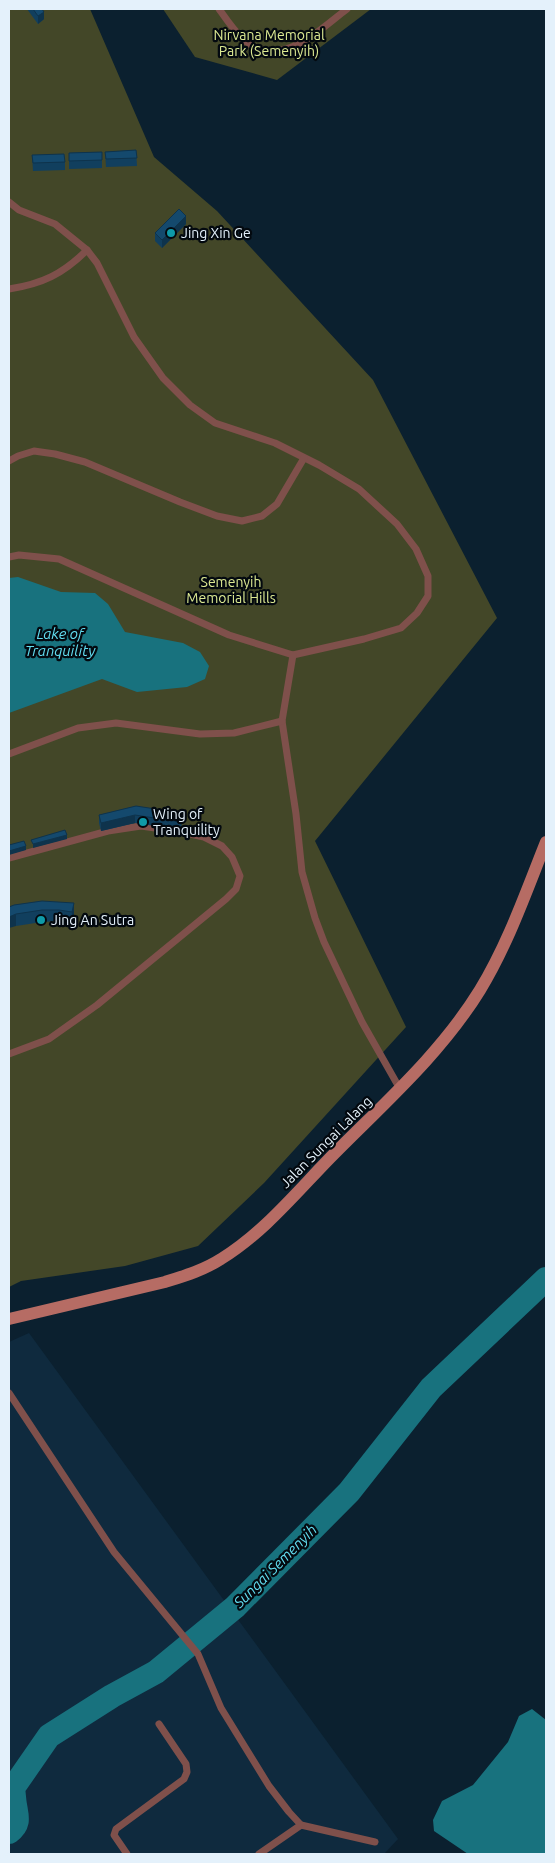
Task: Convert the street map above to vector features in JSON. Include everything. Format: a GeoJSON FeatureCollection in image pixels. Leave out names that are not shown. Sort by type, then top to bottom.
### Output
{"type":"FeatureCollection","features":[{"type":"Feature","properties":{"kind":"street","name":"Jalan Sungai Lalang"},"geometry":{"type":"LineString","coordinates":[[9,1319],[186,1276],[221,1260],[246,1241],[400,1089],[455,1025],[481,988],[504,943],[546,842]]}},
{"type":"Feature","properties":{"kind":"lane"},"geometry":{"type":"LineString","coordinates":[[219,9],[243,40],[259,49],[278,52],[300,45],[347,9]]}},
{"type":"Feature","properties":{"kind":"lane"},"geometry":{"type":"LineString","coordinates":[[9,202],[19,210],[55,224],[87,250],[97,263],[134,337],[162,378],[190,405],[215,423],[276,443],[359,489],[397,524],[416,549],[428,576],[428,596],[416,613],[401,628],[293,656],[229,636],[59,559],[19,555],[9,558]]}},
{"type":"Feature","properties":{"kind":"lane"},"geometry":{"type":"LineString","coordinates":[[9,289],[26,287],[45,281],[71,266],[87,250]]}},
{"type":"Feature","properties":{"kind":"lane"},"geometry":{"type":"LineString","coordinates":[[9,461],[34,451],[55,454],[85,462],[195,508],[242,522],[262,516],[277,504],[304,458]]}},
{"type":"Feature","properties":{"kind":"lane"},"geometry":{"type":"LineString","coordinates":[[293,656],[282,721],[296,814],[302,872],[324,942],[362,1022],[400,1089]]}},
{"type":"Feature","properties":{"kind":"lane"},"geometry":{"type":"LineString","coordinates":[[9,754],[78,728],[116,723],[200,734],[234,734],[282,721]]}},
{"type":"Feature","properties":{"kind":"lane"},"geometry":{"type":"LineString","coordinates":[[9,858],[108,831],[141,826],[204,837],[222,846],[232,857],[240,876],[236,889],[226,899],[97,1005],[49,1039],[9,1054]]}},
{"type":"Feature","properties":{"kind":"lane"},"geometry":{"type":"LineString","coordinates":[[9,1393],[114,1552],[198,1654],[221,1708],[269,1786],[301,1825],[375,1842]]}},
{"type":"Feature","properties":{"kind":"lane"},"geometry":{"type":"LineString","coordinates":[[127,1854],[114,1835],[116,1829],[184,1779],[187,1772],[186,1764],[159,1724]]}},
{"type":"Feature","properties":{"kind":"lane"},"geometry":{"type":"LineString","coordinates":[[260,1854],[301,1825]]}},
{"type":"Feature","properties":{"kind":"shaded area"},"geometry":{"type":"Polygon","coordinates":[[[29,1333],[398,1839],[384,1854],[11,1854],[9,1851],[9,1342],[29,1333]]]}},
{"type":"Feature","properties":{"kind":"green space","name":"Semenyih Memorial Hills"},"geometry":{"type":"Polygon","coordinates":[[[9,9],[90,9],[154,157],[217,211],[373,380],[497,618],[315,841],[406,1027],[264,1183],[198,1246],[125,1266],[21,1281],[9,1287],[9,9]]]}},
{"type":"Feature","properties":{"kind":"green space","name":"Nirvana Memorial Park (Semenyih)"},"geometry":{"type":"Polygon","coordinates":[[[163,9],[371,9],[277,80],[195,57],[163,9]]]}},
{"type":"Feature","properties":{"kind":"water","name":"Lake of Tranquility"},"geometry":{"type":"Polygon","coordinates":[[[18,577],[61,592],[95,593],[108,604],[125,632],[183,643],[200,652],[209,666],[205,679],[187,687],[137,692],[102,679],[9,713],[9,578],[18,577]]]}},
{"type":"Feature","properties":{"kind":"water"},"geometry":{"type":"Polygon","coordinates":[[[532,1709],[546,1720],[546,1854],[468,1854],[434,1831],[433,1820],[442,1801],[473,1785],[508,1742],[519,1716],[532,1709]]]}},
{"type":"Feature","properties":{"kind":"building"},"geometry":{"type":"Polygon","coordinates":[[[33,9],[42,9],[44,12],[38,16],[33,9]]]}},
{"type":"Feature","properties":{"kind":"building"},"geometry":{"type":"Polygon","coordinates":[[[136,150],[137,158],[106,159],[105,152],[136,150]]]}},
{"type":"Feature","properties":{"kind":"building"},"geometry":{"type":"Polygon","coordinates":[[[102,152],[102,160],[69,161],[69,153],[102,152]]]}},
{"type":"Feature","properties":{"kind":"building"},"geometry":{"type":"Polygon","coordinates":[[[64,154],[65,162],[33,163],[32,155],[64,154]]]}},
{"type":"Feature","properties":{"kind":"building"},"geometry":{"type":"Polygon","coordinates":[[[179,209],[186,216],[162,240],[155,233],[179,209]]]}},
{"type":"Feature","properties":{"kind":"building"},"geometry":{"type":"Polygon","coordinates":[[[136,806],[182,813],[181,822],[135,815],[101,823],[99,815],[136,806]]]}},
{"type":"Feature","properties":{"kind":"building"},"geometry":{"type":"Polygon","coordinates":[[[65,830],[67,835],[33,844],[31,840],[65,830]]]}},
{"type":"Feature","properties":{"kind":"building"},"geometry":{"type":"Polygon","coordinates":[[[24,841],[26,846],[9,851],[9,845],[24,841]]]}},
{"type":"Feature","properties":{"kind":"building"},"geometry":{"type":"Polygon","coordinates":[[[42,901],[74,903],[72,912],[42,910],[9,917],[9,907],[42,901]]]}},
{"type":"Feature","properties":{"kind":"waterway","name":"Sungai Semenyih"},"geometry":{"type":"LineString","coordinates":[[9,1832],[15,1826],[17,1820],[13,1788],[49,1736],[112,1696],[156,1672],[235,1607],[349,1492],[431,1388],[546,1279]]}},
{"type":"Feature","properties":{"kind":"place","name":"Jing Xin Ge"},"geometry":{"type":"Point","coordinates":[171,233]}},
{"type":"Feature","properties":{"kind":"place","name":"Wing of Tranquility"},"geometry":{"type":"Point","coordinates":[143,822]}},
{"type":"Feature","properties":{"kind":"place","name":"Jing An Sutra"},"geometry":{"type":"Point","coordinates":[41,920]}}]}
